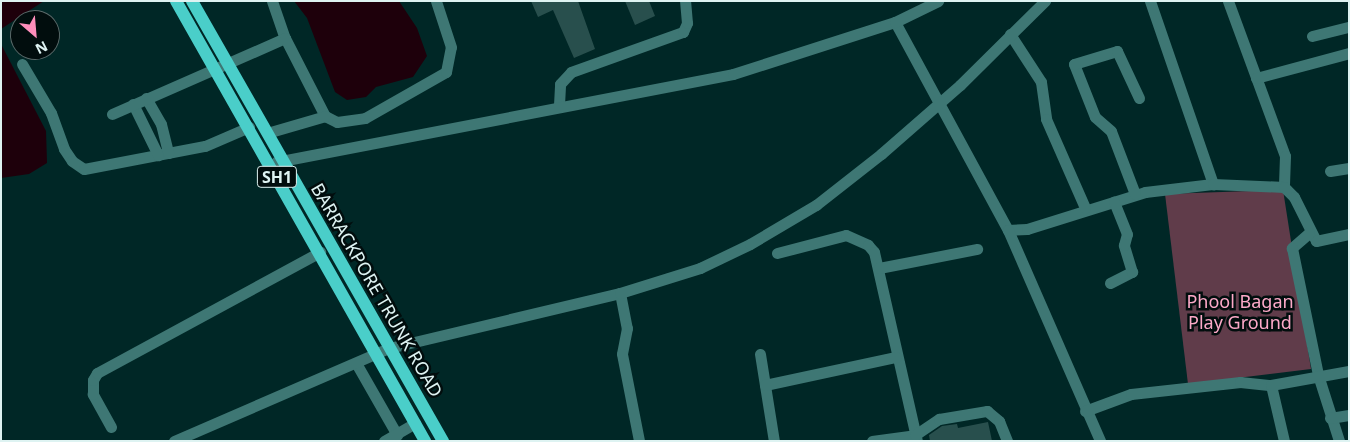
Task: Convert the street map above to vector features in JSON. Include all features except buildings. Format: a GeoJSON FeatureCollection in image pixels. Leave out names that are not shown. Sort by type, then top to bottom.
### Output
{"type":"FeatureCollection","features":[{"type":"Feature","properties":{"kind":"main road","name":"BARRACKPORE TRUNK ROAD"},"geometry":{"type":"LineString","coordinates":[[176,1],[320,252],[425,441]]}},
{"type":"Feature","properties":{"kind":"main road","name":"BARRACKPORE TRUNK ROAD"},"geometry":{"type":"LineString","coordinates":[[192,1],[443,441]]}},
{"type":"Feature","properties":{"kind":"street"},"geometry":{"type":"LineString","coordinates":[[272,1],[285,38],[325,116],[337,122],[364,118],[446,72],[452,48],[436,1]]}},
{"type":"Feature","properties":{"kind":"street"},"geometry":{"type":"LineString","coordinates":[[559,105],[560,84],[571,72],[683,32],[688,18],[685,1]]}},
{"type":"Feature","properties":{"kind":"street"},"geometry":{"type":"LineString","coordinates":[[270,164],[559,105],[732,74],[895,22],[938,1]]}},
{"type":"Feature","properties":{"kind":"street"},"geometry":{"type":"LineString","coordinates":[[174,441],[389,348],[620,292],[700,268],[786,224],[881,154],[940,102],[1045,1]]}},
{"type":"Feature","properties":{"kind":"street"},"geometry":{"type":"LineString","coordinates":[[1150,1],[1213,184]]}},
{"type":"Feature","properties":{"kind":"street"},"geometry":{"type":"LineString","coordinates":[[1228,1],[1284,156],[1284,187],[1297,203],[1309,233],[1320,242],[1349,234]]}},
{"type":"Feature","properties":{"kind":"street"},"geometry":{"type":"LineString","coordinates":[[895,22],[1008,230],[1085,411],[1100,441]]}},
{"type":"Feature","properties":{"kind":"street"},"geometry":{"type":"LineString","coordinates":[[1312,36],[1349,27]]}},
{"type":"Feature","properties":{"kind":"street"},"geometry":{"type":"LineString","coordinates":[[1010,34],[1041,82],[1046,119],[1085,208]]}},
{"type":"Feature","properties":{"kind":"street"},"geometry":{"type":"LineString","coordinates":[[112,114],[285,38]]}},
{"type":"Feature","properties":{"kind":"street"},"geometry":{"type":"LineString","coordinates":[[1135,194],[1111,131],[1095,117],[1074,64],[1116,50],[1139,98]]}},
{"type":"Feature","properties":{"kind":"street"},"geometry":{"type":"LineString","coordinates":[[1256,78],[1349,53]]}},
{"type":"Feature","properties":{"kind":"street"},"geometry":{"type":"LineString","coordinates":[[22,64],[51,113],[64,148],[77,166],[84,169],[205,146],[249,127]]}},
{"type":"Feature","properties":{"kind":"street"},"geometry":{"type":"LineString","coordinates":[[146,98],[159,119],[163,154]]}},
{"type":"Feature","properties":{"kind":"street"},"geometry":{"type":"LineString","coordinates":[[133,104],[163,154]]}},
{"type":"Feature","properties":{"kind":"street"},"geometry":{"type":"LineString","coordinates":[[267,133],[325,116]]}},
{"type":"Feature","properties":{"kind":"street"},"geometry":{"type":"LineString","coordinates":[[1330,172],[1349,168]]}},
{"type":"Feature","properties":{"kind":"street"},"geometry":{"type":"LineString","coordinates":[[1008,230],[1027,229],[1085,208],[1135,194],[1213,184],[1284,187]]}},
{"type":"Feature","properties":{"kind":"street"},"geometry":{"type":"LineString","coordinates":[[1110,284],[1132,272],[1124,245],[1127,234],[1114,201]]}},
{"type":"Feature","properties":{"kind":"street"},"geometry":{"type":"LineString","coordinates":[[1309,233],[1292,248],[1318,375],[1330,418],[1339,441]]}},
{"type":"Feature","properties":{"kind":"street"},"geometry":{"type":"LineString","coordinates":[[776,253],[846,235],[868,245],[879,268],[896,356],[916,438]]}},
{"type":"Feature","properties":{"kind":"street"},"geometry":{"type":"LineString","coordinates":[[879,268],[977,249]]}},
{"type":"Feature","properties":{"kind":"street"},"geometry":{"type":"LineString","coordinates":[[111,427],[93,394],[93,380],[98,373],[320,252]]}},
{"type":"Feature","properties":{"kind":"street"},"geometry":{"type":"LineString","coordinates":[[620,292],[627,328],[622,354],[639,441]]}},
{"type":"Feature","properties":{"kind":"street"},"geometry":{"type":"LineString","coordinates":[[760,354],[774,441]]}},
{"type":"Feature","properties":{"kind":"street"},"geometry":{"type":"LineString","coordinates":[[765,385],[896,356]]}},
{"type":"Feature","properties":{"kind":"street"},"geometry":{"type":"LineString","coordinates":[[356,363],[397,435]]}},
{"type":"Feature","properties":{"kind":"street"},"geometry":{"type":"LineString","coordinates":[[1085,411],[1131,394],[1240,382],[1271,385],[1318,375],[1349,371]]}},
{"type":"Feature","properties":{"kind":"street"},"geometry":{"type":"LineString","coordinates":[[1271,385],[1284,441]]}},
{"type":"Feature","properties":{"kind":"street"},"geometry":{"type":"LineString","coordinates":[[872,441],[916,438],[938,419],[987,411],[998,421],[1007,441]]}},
{"type":"Feature","properties":{"kind":"street"},"geometry":{"type":"LineString","coordinates":[[1330,418],[1349,415]]}},
{"type":"Feature","properties":{"kind":"street"},"geometry":{"type":"LineString","coordinates":[[384,441],[415,423]]}},
{"type":"Feature","properties":{"kind":"green space","name":"Phool Bagan Play Ground"},"geometry":{"type":"Polygon","coordinates":[[[1283,190],[1311,369],[1188,384],[1165,194],[1283,190]]]}},
{"type":"Feature","properties":{"kind":"shaded area"},"geometry":{"type":"Polygon","coordinates":[[[1,1],[44,1],[30,10],[10,10],[10,23],[1,29],[1,1]]]}},
{"type":"Feature","properties":{"kind":"shaded area"},"geometry":{"type":"Polygon","coordinates":[[[294,1],[399,1],[417,28],[427,56],[413,77],[376,87],[366,97],[347,100],[335,92],[307,18],[294,1]]]}},
{"type":"Feature","properties":{"kind":"shaded area"},"geometry":{"type":"Polygon","coordinates":[[[1,44],[46,131],[47,163],[29,174],[1,178],[1,44]]]}}]}
